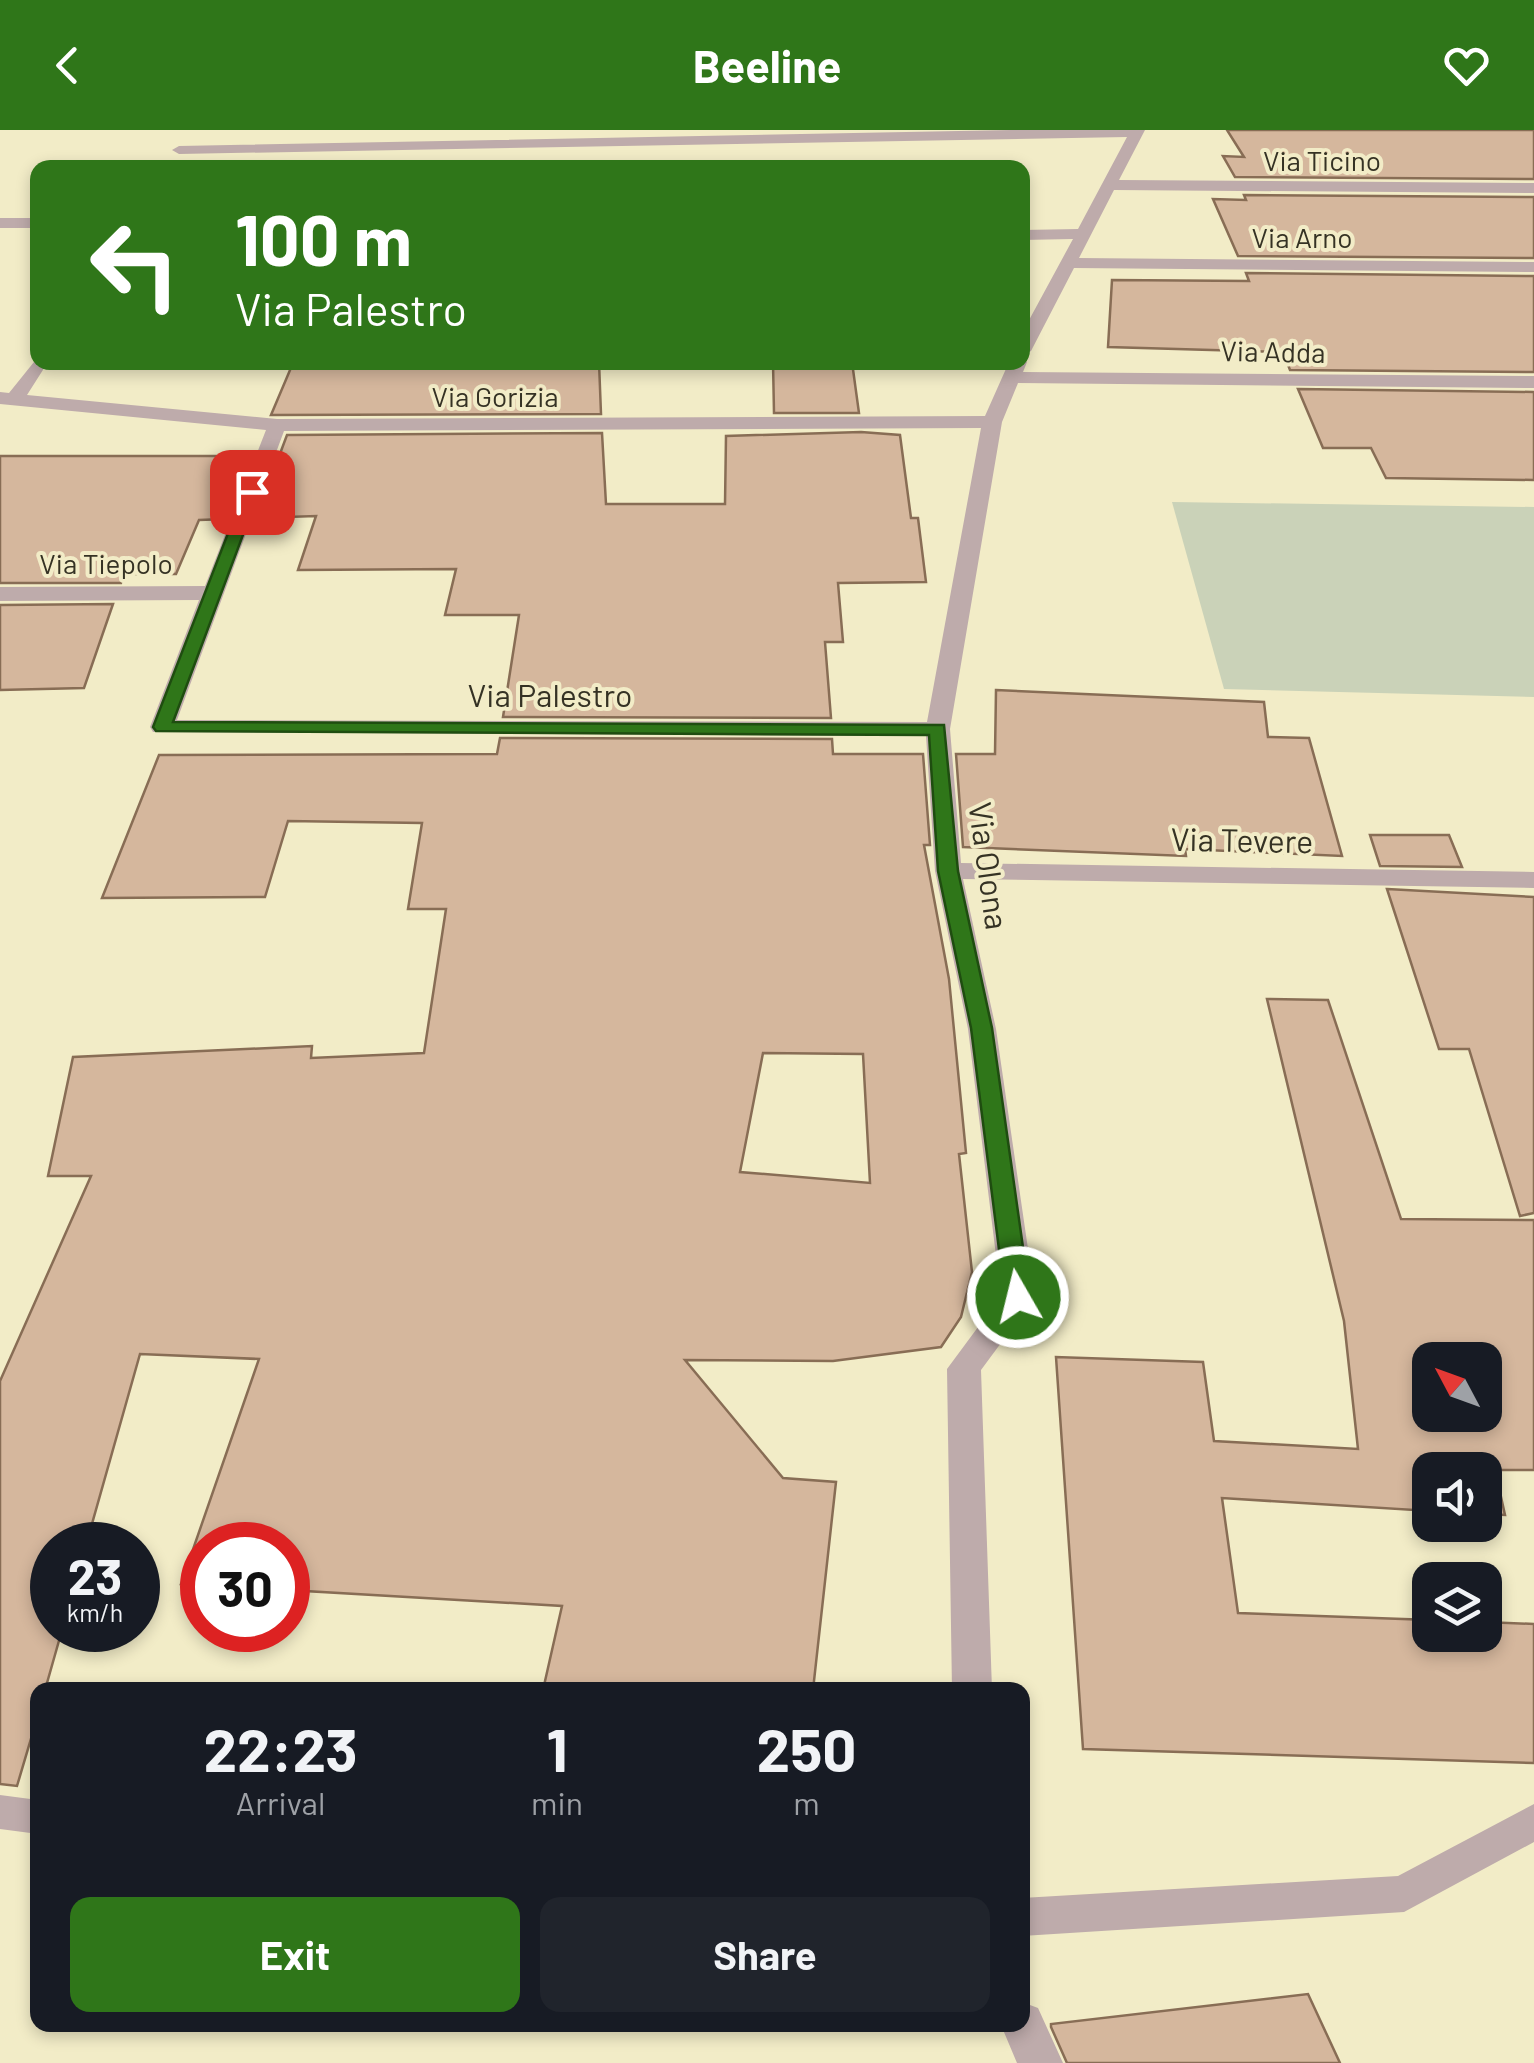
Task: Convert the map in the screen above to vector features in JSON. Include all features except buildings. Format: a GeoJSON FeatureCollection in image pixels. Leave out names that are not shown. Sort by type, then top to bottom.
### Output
{"type":"FeatureCollection","features":[{"type":"Feature","properties":{"kind":"street"},"geometry":{"type":"LineString","coordinates":[[173,160],[192,130]]}},
{"type":"Feature","properties":{"kind":"street"},"geometry":{"type":"LineString","coordinates":[[179,150],[1138,131],[1069,263],[1030,323]]}},
{"type":"Feature","properties":{"kind":"street","name":"Via Ticino"},"geometry":{"type":"LineString","coordinates":[[1110,185],[1534,188]]}},
{"type":"Feature","properties":{"kind":"street"},"geometry":{"type":"LineString","coordinates":[[0,223],[30,223]]}},
{"type":"Feature","properties":{"kind":"street"},"geometry":{"type":"LineString","coordinates":[[1030,234],[1085,234]]}},
{"type":"Feature","properties":{"kind":"street","name":"Via Arno"},"geometry":{"type":"LineString","coordinates":[[1069,263],[1534,267]]}},
{"type":"Feature","properties":{"kind":"street"},"geometry":{"type":"LineString","coordinates":[[8,398],[32,370]]}},
{"type":"Feature","properties":{"kind":"street","name":"Via Adda"},"geometry":{"type":"LineString","coordinates":[[1015,370],[1534,382]]}},
{"type":"Feature","properties":{"kind":"street","name":"Via Olona"},"geometry":{"type":"LineString","coordinates":[[972,1682],[964,1369],[1018,1297],[982,1028],[948,871],[938,729],[992,422],[1015,370]]}},
{"type":"Feature","properties":{"kind":"street","name":"Via Gorizia"},"geometry":{"type":"LineString","coordinates":[[8,398],[277,425],[992,422]]}},
{"type":"Feature","properties":{"kind":"street"},"geometry":{"type":"LineString","coordinates":[[213,593],[277,425]]}},
{"type":"Feature","properties":{"kind":"street","name":"Via Palestro"},"geometry":{"type":"LineString","coordinates":[[213,593],[162,727],[938,729]]}},
{"type":"Feature","properties":{"kind":"street","name":"Via Tiepolo"},"geometry":{"type":"LineString","coordinates":[[0,594],[213,593]]}},
{"type":"Feature","properties":{"kind":"street","name":"Via Tevere"},"geometry":{"type":"LineString","coordinates":[[948,871],[1534,880]]}},
{"type":"Feature","properties":{"kind":"street"},"geometry":{"type":"LineString","coordinates":[[0,1812],[30,1817]]}},
{"type":"Feature","properties":{"kind":"street"},"geometry":{"type":"LineString","coordinates":[[1030,1917],[1404,1894],[1534,1821]]}},
{"type":"Feature","properties":{"kind":"street"},"geometry":{"type":"LineString","coordinates":[[1026,2032],[1040,2063]]}},
{"type":"Feature","properties":{"kind":"green space"},"geometry":{"type":"Polygon","coordinates":[[[1172,502],[1534,507],[1534,697],[1224,689],[1172,502]]]}},
{"type":"Feature","properties":{"kind":"route"},"geometry":{"type":"LineString","coordinates":[[252,492],[162,727],[938,729],[948,871],[982,1028],[1018,1297]]}}]}
